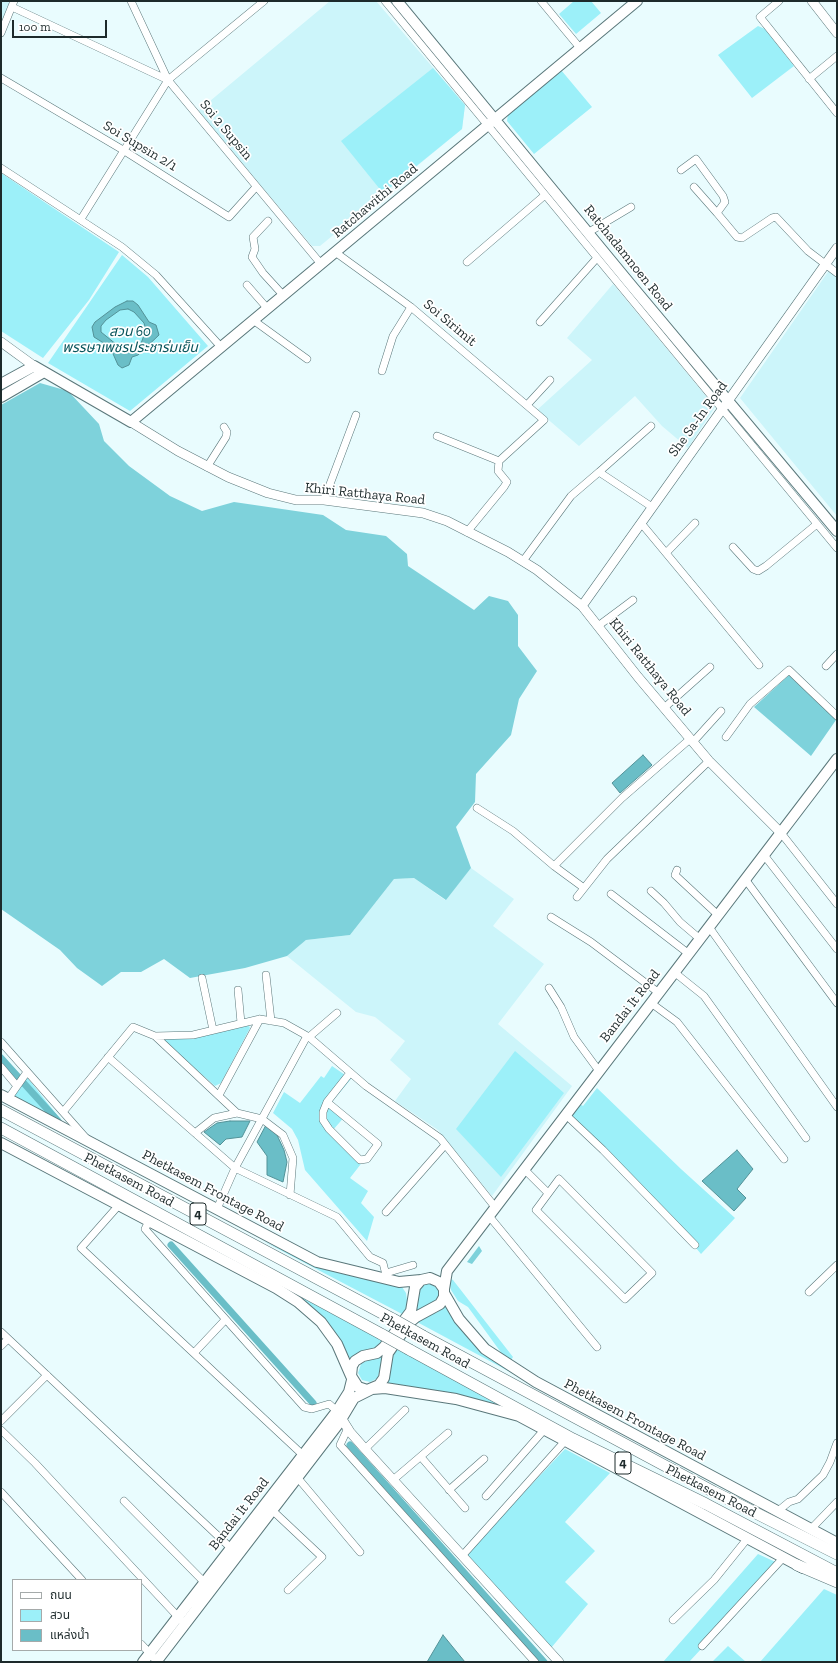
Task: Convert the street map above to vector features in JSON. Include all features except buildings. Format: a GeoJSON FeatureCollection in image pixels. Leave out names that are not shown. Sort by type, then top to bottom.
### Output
{"type":"FeatureCollection","features":[{"type":"Feature","properties":{"kind":"highway","name":"Phetkasem Road"},"geometry":{"type":"LineString","coordinates":[[1,1110],[714,1492],[837,1554]]}},
{"type":"Feature","properties":{"kind":"highway","name":"Phetkasem Road"},"geometry":{"type":"LineString","coordinates":[[1,1128],[92,1176],[573,1439],[706,1504],[837,1573]]}},
{"type":"Feature","properties":{"kind":"highway"},"geometry":{"type":"LineString","coordinates":[[1,1135],[92,1176]]}},
{"type":"Feature","properties":{"kind":"highway"},"geometry":{"type":"LineString","coordinates":[[797,1565],[837,1582]]}},
{"type":"Feature","properties":{"kind":"main road","name":"Ratchadamnoen Road"},"geometry":{"type":"LineString","coordinates":[[397,1],[435,55],[544,189],[589,232],[627,288],[693,359],[726,405],[837,531]]}},
{"type":"Feature","properties":{"kind":"main road","name":"Ratchawithi Road"},"geometry":{"type":"LineString","coordinates":[[131,422],[637,1]]}},
{"type":"Feature","properties":{"kind":"main road","name":"Khiri Ratthaya Road"},"geometry":{"type":"LineString","coordinates":[[34,366],[131,422]]}},
{"type":"Feature","properties":{"kind":"main road"},"geometry":{"type":"LineString","coordinates":[[1,384],[34,366]]}},
{"type":"Feature","properties":{"kind":"main road"},"geometry":{"type":"LineString","coordinates":[[1,397],[44,372]]}},
{"type":"Feature","properties":{"kind":"main road","name":"Bandai It Road"},"geometry":{"type":"LineString","coordinates":[[340,1415],[349,1392],[352,1366],[355,1361],[363,1356],[377,1353],[384,1348],[411,1311],[415,1287],[426,1279],[446,1271],[837,759]]}},
{"type":"Feature","properties":{"kind":"main road","name":"Phetkasem Frontage Road"},"geometry":{"type":"LineString","coordinates":[[5,1097],[317,1262],[386,1276],[399,1282],[426,1279]]}},
{"type":"Feature","properties":{"kind":"main road","name":"4"},"geometry":{"type":"LineString","coordinates":[[1,1142],[276,1288],[298,1302],[321,1322],[337,1344],[351,1378]]}},
{"type":"Feature","properties":{"kind":"main road"},"geometry":{"type":"LineString","coordinates":[[351,1378],[358,1387],[363,1389],[372,1389],[383,1381],[388,1353],[409,1323],[424,1312],[437,1307],[443,1300],[446,1271]]}},
{"type":"Feature","properties":{"kind":"main road"},"geometry":{"type":"LineString","coordinates":[[426,1279],[439,1282],[444,1291]]}},
{"type":"Feature","properties":{"kind":"main road","name":"Phetkasem Frontage Road"},"geometry":{"type":"LineString","coordinates":[[444,1291],[459,1319],[485,1349],[536,1382],[837,1543]]}},
{"type":"Feature","properties":{"kind":"main road","name":"4"},"geometry":{"type":"LineString","coordinates":[[372,1389],[385,1388],[456,1399],[519,1416],[837,1586]]}},
{"type":"Feature","properties":{"kind":"main road","name":"Bandai It Road"},"geometry":{"type":"LineString","coordinates":[[143,1662],[230,1548],[306,1458],[354,1398],[372,1389]]}},
{"type":"Feature","properties":{"kind":"main road","name":"Bandai It Road"},"geometry":{"type":"LineString","coordinates":[[157,1662],[297,1477],[306,1458]]}},
{"type":"Feature","properties":{"kind":"street","name":"Soi 2 Supsin"},"geometry":{"type":"LineString","coordinates":[[131,1],[168,80],[321,264]]}},
{"type":"Feature","properties":{"kind":"street"},"geometry":{"type":"LineString","coordinates":[[81,219],[168,80],[264,1]]}},
{"type":"Feature","properties":{"kind":"street"},"geometry":{"type":"LineString","coordinates":[[385,1],[435,55]]}},
{"type":"Feature","properties":{"kind":"street"},"geometry":{"type":"LineString","coordinates":[[541,1],[580,48]]}},
{"type":"Feature","properties":{"kind":"street"},"geometry":{"type":"LineString","coordinates":[[779,1],[760,16],[837,113]]}},
{"type":"Feature","properties":{"kind":"street"},"geometry":{"type":"LineString","coordinates":[[812,1],[837,33]]}},
{"type":"Feature","properties":{"kind":"street"},"geometry":{"type":"LineString","coordinates":[[1,33],[13,4],[168,80]]}},
{"type":"Feature","properties":{"kind":"street"},"geometry":{"type":"LineString","coordinates":[[809,79],[837,56]]}},
{"type":"Feature","properties":{"kind":"street","name":"Soi Supsin 2/1"},"geometry":{"type":"LineString","coordinates":[[1,78],[123,150],[229,217],[256,187]]}},
{"type":"Feature","properties":{"kind":"street"},"geometry":{"type":"LineString","coordinates":[[681,170],[696,159],[725,200],[724,205],[717,213]]}},
{"type":"Feature","properties":{"kind":"street"},"geometry":{"type":"LineString","coordinates":[[1,168],[122,247],[156,275],[221,347]]}},
{"type":"Feature","properties":{"kind":"street"},"geometry":{"type":"LineString","coordinates":[[694,188],[740,239],[772,218],[776,218],[808,251],[837,273]]}},
{"type":"Feature","properties":{"kind":"street"},"geometry":{"type":"LineString","coordinates":[[467,262],[544,189],[596,259],[627,288],[684,365],[726,405],[837,548]]}},
{"type":"Feature","properties":{"kind":"street"},"geometry":{"type":"LineString","coordinates":[[589,232],[630,207]]}},
{"type":"Feature","properties":{"kind":"street"},"geometry":{"type":"LineString","coordinates":[[268,221],[252,237],[255,249],[252,257],[263,273],[283,295]]}},
{"type":"Feature","properties":{"kind":"street","name":"She Sa-In Road"},"geometry":{"type":"LineString","coordinates":[[582,606],[837,248]]}},
{"type":"Feature","properties":{"kind":"street","name":"Soi Sirimit"},"geometry":{"type":"LineString","coordinates":[[335,252],[411,307],[544,420],[499,461]]}},
{"type":"Feature","properties":{"kind":"street"},"geometry":{"type":"LineString","coordinates":[[540,322],[596,259]]}},
{"type":"Feature","properties":{"kind":"street"},"geometry":{"type":"LineString","coordinates":[[248,285],[267,308]]}},
{"type":"Feature","properties":{"kind":"street"},"geometry":{"type":"LineString","coordinates":[[382,371],[394,336],[411,307]]}},
{"type":"Feature","properties":{"kind":"street"},"geometry":{"type":"LineString","coordinates":[[253,320],[307,359]]}},
{"type":"Feature","properties":{"kind":"street","name":"Khiri Ratthaya Road"},"geometry":{"type":"LineString","coordinates":[[1,342],[34,366]]}},
{"type":"Feature","properties":{"kind":"street"},"geometry":{"type":"LineString","coordinates":[[684,365],[693,359]]}},
{"type":"Feature","properties":{"kind":"street"},"geometry":{"type":"LineString","coordinates":[[527,405],[550,380]]}},
{"type":"Feature","properties":{"kind":"street"},"geometry":{"type":"LineString","coordinates":[[324,500],[356,415]]}},
{"type":"Feature","properties":{"kind":"street","name":"Khiri Ratthaya Road"},"geometry":{"type":"LineString","coordinates":[[131,422],[207,467],[268,493],[296,500],[324,500],[423,513],[447,521],[537,570],[582,606],[664,708],[709,761],[781,832]]}},
{"type":"Feature","properties":{"kind":"street"},"geometry":{"type":"LineString","coordinates":[[522,561],[571,496],[651,426]]}},
{"type":"Feature","properties":{"kind":"street"},"geometry":{"type":"LineString","coordinates":[[207,467],[226,437],[227,432],[224,427]]}},
{"type":"Feature","properties":{"kind":"street"},"geometry":{"type":"LineString","coordinates":[[437,436],[499,461],[498,471],[507,482],[504,488],[467,532]]}},
{"type":"Feature","properties":{"kind":"street"},"geometry":{"type":"LineString","coordinates":[[599,472],[652,507]]}},
{"type":"Feature","properties":{"kind":"street"},"geometry":{"type":"LineString","coordinates":[[666,554],[695,522]]}},
{"type":"Feature","properties":{"kind":"street"},"geometry":{"type":"LineString","coordinates":[[641,523],[759,665]]}},
{"type":"Feature","properties":{"kind":"street"},"geometry":{"type":"LineString","coordinates":[[733,546],[753,569],[758,571],[817,524]]}},
{"type":"Feature","properties":{"kind":"street"},"geometry":{"type":"LineString","coordinates":[[598,626],[634,600]]}},
{"type":"Feature","properties":{"kind":"street"},"geometry":{"type":"LineString","coordinates":[[826,666],[837,654]]}},
{"type":"Feature","properties":{"kind":"street"},"geometry":{"type":"LineString","coordinates":[[664,708],[710,667]]}},
{"type":"Feature","properties":{"kind":"street"},"geometry":{"type":"LineString","coordinates":[[726,736],[750,704],[789,670],[837,716]]}},
{"type":"Feature","properties":{"kind":"street"},"geometry":{"type":"LineString","coordinates":[[554,866],[622,798],[691,740],[721,711]]}},
{"type":"Feature","properties":{"kind":"street"},"geometry":{"type":"LineString","coordinates":[[577,897],[607,859],[709,761]]}},
{"type":"Feature","properties":{"kind":"street"},"geometry":{"type":"LineString","coordinates":[[477,808],[513,831],[554,866],[584,888]]}},
{"type":"Feature","properties":{"kind":"street"},"geometry":{"type":"LineString","coordinates":[[781,832],[837,904]]}},
{"type":"Feature","properties":{"kind":"street"},"geometry":{"type":"LineString","coordinates":[[764,855],[837,950]]}},
{"type":"Feature","properties":{"kind":"street"},"geometry":{"type":"LineString","coordinates":[[677,870],[675,875],[718,915]]}},
{"type":"Feature","properties":{"kind":"street"},"geometry":{"type":"LineString","coordinates":[[745,879],[837,1003]]}},
{"type":"Feature","properties":{"kind":"street"},"geometry":{"type":"LineString","coordinates":[[651,891],[664,903],[680,922],[700,939]]}},
{"type":"Feature","properties":{"kind":"street"},"geometry":{"type":"LineString","coordinates":[[611,894],[689,954]]}},
{"type":"Feature","properties":{"kind":"street"},"geometry":{"type":"LineString","coordinates":[[551,917],[591,942],[659,992]]}},
{"type":"Feature","properties":{"kind":"street"},"geometry":{"type":"LineString","coordinates":[[709,927],[837,1107]]}},
{"type":"Feature","properties":{"kind":"street"},"geometry":{"type":"LineString","coordinates":[[674,972],[704,996],[806,1138]]}},
{"type":"Feature","properties":{"kind":"street"},"geometry":{"type":"LineString","coordinates":[[266,975],[271,1021]]}},
{"type":"Feature","properties":{"kind":"street"},"geometry":{"type":"LineString","coordinates":[[202,978],[213,1030]]}},
{"type":"Feature","properties":{"kind":"street"},"geometry":{"type":"LineString","coordinates":[[549,988],[561,1007],[574,1037],[599,1071]]}},
{"type":"Feature","properties":{"kind":"street"},"geometry":{"type":"LineString","coordinates":[[238,990],[241,1023]]}},
{"type":"Feature","properties":{"kind":"street"},"geometry":{"type":"LineString","coordinates":[[651,1003],[677,1022],[784,1159]]}},
{"type":"Feature","properties":{"kind":"street"},"geometry":{"type":"LineString","coordinates":[[217,1209],[236,1168],[308,1036],[337,1013]]}},
{"type":"Feature","properties":{"kind":"street"},"geometry":{"type":"LineString","coordinates":[[219,1095],[260,1019]]}},
{"type":"Feature","properties":{"kind":"street"},"geometry":{"type":"LineString","coordinates":[[155,1036],[193,1035],[260,1019],[284,1023],[308,1036],[366,1086],[435,1134],[495,1207]]}},
{"type":"Feature","properties":{"kind":"street"},"geometry":{"type":"LineString","coordinates":[[63,1112],[133,1027],[155,1036],[238,1113]]}},
{"type":"Feature","properties":{"kind":"street"},"geometry":{"type":"LineString","coordinates":[[1,1042],[26,1073],[89,1142]]}},
{"type":"Feature","properties":{"kind":"street"},"geometry":{"type":"LineString","coordinates":[[108,1058],[236,1168],[337,1218],[370,1257],[383,1263],[386,1276],[413,1265]]}},
{"type":"Feature","properties":{"kind":"street"},"geometry":{"type":"LineString","coordinates":[[1,1067],[18,1084]]}},
{"type":"Feature","properties":{"kind":"street"},"geometry":{"type":"LineString","coordinates":[[5,1097],[18,1084],[26,1073]]}},
{"type":"Feature","properties":{"kind":"street"},"geometry":{"type":"LineString","coordinates":[[327,1102],[378,1144],[367,1159],[360,1160],[329,1129],[324,1120],[323,1112],[327,1102],[350,1073]]}},
{"type":"Feature","properties":{"kind":"street"},"geometry":{"type":"LineString","coordinates":[[195,1133],[214,1118],[238,1113],[262,1119],[283,1135],[293,1158],[290,1195]]}},
{"type":"Feature","properties":{"kind":"street"},"geometry":{"type":"LineString","coordinates":[[566,1114],[604,1150],[696,1245]]}},
{"type":"Feature","properties":{"kind":"street"},"geometry":{"type":"LineString","coordinates":[[386,1212],[445,1145]]}},
{"type":"Feature","properties":{"kind":"street"},"geometry":{"type":"LineString","coordinates":[[524,1169],[548,1193]]}},
{"type":"Feature","properties":{"kind":"street"},"geometry":{"type":"LineString","coordinates":[[559,1179],[652,1273],[625,1299],[536,1210],[548,1193],[559,1179]]}},
{"type":"Feature","properties":{"kind":"street"},"geometry":{"type":"LineString","coordinates":[[119,1205],[81,1248],[306,1458]]}},
{"type":"Feature","properties":{"kind":"street"},"geometry":{"type":"LineString","coordinates":[[489,1216],[597,1347]]}},
{"type":"Feature","properties":{"kind":"street"},"geometry":{"type":"LineString","coordinates":[[149,1221],[145,1229],[304,1407],[312,1409],[329,1404],[340,1415],[348,1428],[365,1449],[559,1662]]}},
{"type":"Feature","properties":{"kind":"street"},"geometry":{"type":"LineString","coordinates":[[809,1292],[837,1265]]}},
{"type":"Feature","properties":{"kind":"street"},"geometry":{"type":"LineString","coordinates":[[194,1353],[225,1320]]}},
{"type":"Feature","properties":{"kind":"street"},"geometry":{"type":"LineString","coordinates":[[1,1332],[238,1555]]}},
{"type":"Feature","properties":{"kind":"street"},"geometry":{"type":"LineString","coordinates":[[1,1346],[8,1339]]}},
{"type":"Feature","properties":{"kind":"street"},"geometry":{"type":"LineString","coordinates":[[1,1421],[47,1375]]}},
{"type":"Feature","properties":{"kind":"street"},"geometry":{"type":"LineString","coordinates":[[365,1449],[405,1410]]}},
{"type":"Feature","properties":{"kind":"street"},"geometry":{"type":"LineString","coordinates":[[348,1428],[340,1445],[343,1450],[535,1662]]}},
{"type":"Feature","properties":{"kind":"street"},"geometry":{"type":"LineString","coordinates":[[1,1430],[35,1463],[185,1624]]}},
{"type":"Feature","properties":{"kind":"street"},"geometry":{"type":"LineString","coordinates":[[486,1496],[544,1430]]}},
{"type":"Feature","properties":{"kind":"street"},"geometry":{"type":"LineString","coordinates":[[393,1480],[448,1434]]}},
{"type":"Feature","properties":{"kind":"street"},"geometry":{"type":"LineString","coordinates":[[462,1556],[565,1441]]}},
{"type":"Feature","properties":{"kind":"street"},"geometry":{"type":"LineString","coordinates":[[778,1511],[788,1502],[798,1499],[823,1475],[830,1462],[837,1443]]}},
{"type":"Feature","properties":{"kind":"street"},"geometry":{"type":"LineString","coordinates":[[421,1457],[465,1508]]}},
{"type":"Feature","properties":{"kind":"street"},"geometry":{"type":"LineString","coordinates":[[449,1490],[484,1459]]}},
{"type":"Feature","properties":{"kind":"street"},"geometry":{"type":"LineString","coordinates":[[297,1477],[360,1552]]}},
{"type":"Feature","properties":{"kind":"street"},"geometry":{"type":"LineString","coordinates":[[1,1492],[81,1579]]}},
{"type":"Feature","properties":{"kind":"street"},"geometry":{"type":"LineString","coordinates":[[124,1502],[212,1590]]}},
{"type":"Feature","properties":{"kind":"street"},"geometry":{"type":"LineString","coordinates":[[811,1529],[837,1502]]}},
{"type":"Feature","properties":{"kind":"street"},"geometry":{"type":"LineString","coordinates":[[272,1510],[322,1557],[288,1590]]}},
{"type":"Feature","properties":{"kind":"street"},"geometry":{"type":"LineString","coordinates":[[674,1620],[714,1580],[747,1539]]}},
{"type":"Feature","properties":{"kind":"street"},"geometry":{"type":"LineString","coordinates":[[702,1646],[783,1558]]}},
{"type":"Feature","properties":{"kind":"street"},"geometry":{"type":"LineString","coordinates":[[142,1645],[157,1662]]}},
{"type":"Feature","properties":{"kind":"shaded area"},"geometry":{"type":"Polygon","coordinates":[[[1,1],[11,1],[1,25],[1,1]]]}},
{"type":"Feature","properties":{"kind":"shaded area"},"geometry":{"type":"Polygon","coordinates":[[[330,1],[376,1],[465,105],[462,129],[320,246],[312,246],[198,111],[330,1]]]}},
{"type":"Feature","properties":{"kind":"shaded area"},"geometry":{"type":"Polygon","coordinates":[[[830,269],[837,274],[837,516],[740,398],[830,269]]]}},
{"type":"Feature","properties":{"kind":"shaded area"},"geometry":{"type":"Polygon","coordinates":[[[613,284],[715,407],[688,448],[662,426],[635,396],[579,446],[537,410],[592,360],[567,338],[613,284]]]}},
{"type":"Feature","properties":{"kind":"shaded area"},"geometry":{"type":"Polygon","coordinates":[[[40,383],[68,391],[99,424],[104,441],[129,466],[170,496],[202,511],[234,502],[323,515],[346,530],[386,536],[407,554],[408,566],[474,610],[489,596],[508,601],[518,615],[518,646],[537,671],[519,699],[511,735],[476,774],[475,802],[456,827],[471,868],[446,900],[414,878],[394,879],[350,935],[306,940],[287,956],[245,968],[190,978],[164,959],[141,972],[121,972],[102,986],[77,968],[60,950],[1,909],[1,405],[40,383]]]}},
{"type":"Feature","properties":{"kind":"shaded area"},"geometry":{"type":"Polygon","coordinates":[[[789,675],[836,720],[811,756],[754,707],[789,675]]]}},
{"type":"Feature","properties":{"kind":"shaded area"},"geometry":{"type":"Polygon","coordinates":[[[471,868],[514,899],[493,926],[544,964],[498,1024],[572,1086],[492,1196],[438,1130],[395,1101],[411,1079],[390,1060],[405,1041],[375,1017],[356,1012],[287,956],[306,940],[350,935],[394,879],[414,878],[445,900],[471,868]]]}},
{"type":"Feature","properties":{"kind":"shaded area"},"geometry":{"type":"Polygon","coordinates":[[[479,1246],[482,1251],[472,1264],[467,1262],[479,1246]]]}},
{"type":"Feature","properties":{"kind":"green space"},"geometry":{"type":"Polygon","coordinates":[[[574,1],[591,1],[601,13],[576,34],[559,14],[574,1]]]}},
{"type":"Feature","properties":{"kind":"green space"},"geometry":{"type":"Polygon","coordinates":[[[758,26],[765,29],[794,66],[752,98],[718,55],[758,26]]]}},
{"type":"Feature","properties":{"kind":"green space"},"geometry":{"type":"Polygon","coordinates":[[[433,68],[465,105],[462,129],[383,193],[341,141],[433,68]]]}},
{"type":"Feature","properties":{"kind":"green space"},"geometry":{"type":"Polygon","coordinates":[[[561,70],[592,107],[534,154],[507,121],[508,114],[561,70]]]}},
{"type":"Feature","properties":{"kind":"green space"},"geometry":{"type":"Polygon","coordinates":[[[1,173],[119,252],[89,300],[43,358],[1,331],[1,173]]]}},
{"type":"Feature","properties":{"kind":"green space","name":"สวน 60 พรรษาเพชรประชาร่มเย็น"},"geometry":{"type":"Polygon","coordinates":[[[122,255],[148,277],[208,346],[130,411],[48,363],[122,255]]]}},
{"type":"Feature","properties":{"kind":"green space"},"geometry":{"type":"Polygon","coordinates":[[[248,1024],[250,1028],[221,1083],[215,1086],[165,1042],[165,1039],[248,1024]]]}},
{"type":"Feature","properties":{"kind":"green space"},"geometry":{"type":"Polygon","coordinates":[[[515,1051],[564,1093],[501,1177],[456,1129],[515,1051]]]}},
{"type":"Feature","properties":{"kind":"green space"},"geometry":{"type":"Polygon","coordinates":[[[332,1066],[351,1079],[331,1103],[346,1115],[333,1130],[364,1160],[350,1178],[368,1191],[361,1203],[374,1217],[367,1241],[305,1170],[298,1140],[292,1129],[273,1113],[284,1092],[300,1103],[321,1076],[324,1078],[332,1066]]]}},
{"type":"Feature","properties":{"kind":"green space"},"geometry":{"type":"Polygon","coordinates":[[[26,1076],[61,1120],[12,1096],[26,1076]]]}},
{"type":"Feature","properties":{"kind":"green space"},"geometry":{"type":"Polygon","coordinates":[[[597,1088],[681,1169],[735,1218],[701,1254],[696,1248],[699,1245],[569,1116],[580,1104],[583,1106],[597,1088]]]}},
{"type":"Feature","properties":{"kind":"green space"},"geometry":{"type":"Polygon","coordinates":[[[261,1240],[310,1263],[402,1287],[406,1293],[408,1307],[404,1315],[261,1240]]]}},
{"type":"Feature","properties":{"kind":"green space"},"geometry":{"type":"Polygon","coordinates":[[[449,1278],[453,1280],[513,1357],[511,1360],[505,1358],[468,1307],[458,1301],[451,1290],[449,1278]]]}},
{"type":"Feature","properties":{"kind":"green space"},"geometry":{"type":"Polygon","coordinates":[[[268,1281],[338,1314],[379,1337],[383,1342],[376,1349],[357,1354],[350,1359],[337,1336],[268,1281]]]}},
{"type":"Feature","properties":{"kind":"green space"},"geometry":{"type":"Polygon","coordinates":[[[429,1283],[437,1288],[439,1292],[438,1299],[436,1302],[415,1314],[417,1292],[423,1285],[429,1283]]]}},
{"type":"Feature","properties":{"kind":"green space"},"geometry":{"type":"Polygon","coordinates":[[[447,1306],[478,1347],[514,1374],[417,1322],[426,1315],[436,1313],[447,1306]]]}},
{"type":"Feature","properties":{"kind":"green space"},"geometry":{"type":"Polygon","coordinates":[[[388,1348],[382,1358],[378,1378],[370,1382],[362,1380],[358,1373],[361,1364],[388,1348]]]}},
{"type":"Feature","properties":{"kind":"green space"},"geometry":{"type":"Polygon","coordinates":[[[396,1349],[529,1417],[384,1385],[389,1366],[396,1349]]]}},
{"type":"Feature","properties":{"kind":"green space"},"geometry":{"type":"Polygon","coordinates":[[[565,1449],[610,1473],[565,1522],[595,1551],[565,1582],[588,1604],[551,1648],[466,1554],[565,1449]]]}},
{"type":"Feature","properties":{"kind":"green space"},"geometry":{"type":"Polygon","coordinates":[[[758,1554],[780,1564],[689,1662],[663,1662],[758,1554]]]}},
{"type":"Feature","properties":{"kind":"green space"},"geometry":{"type":"Polygon","coordinates":[[[824,1589],[837,1595],[837,1662],[760,1662],[824,1589]]]}},
{"type":"Feature","properties":{"kind":"green space"},"geometry":{"type":"Polygon","coordinates":[[[728,1646],[746,1662],[712,1662],[728,1646]]]}},
{"type":"Feature","properties":{"kind":"water"},"geometry":{"type":"Polygon","coordinates":[[[127,301],[133,301],[138,305],[149,322],[156,325],[159,335],[138,355],[132,357],[129,365],[122,368],[118,365],[110,347],[94,337],[92,327],[95,322],[115,307],[127,301]],[[128,309],[120,310],[106,320],[101,326],[101,332],[122,349],[130,351],[140,346],[146,330],[144,323],[134,312],[128,309]]]}},
{"type":"Feature","properties":{"kind":"water"},"geometry":{"type":"Polygon","coordinates":[[[643,755],[652,765],[620,793],[612,783],[643,755]]]}},
{"type":"Feature","properties":{"kind":"water"},"geometry":{"type":"Polygon","coordinates":[[[230,1121],[250,1121],[242,1137],[226,1139],[220,1145],[204,1132],[217,1123],[230,1121]]]}},
{"type":"Feature","properties":{"kind":"water"},"geometry":{"type":"Polygon","coordinates":[[[266,1125],[277,1135],[284,1150],[287,1162],[283,1182],[267,1175],[267,1156],[257,1142],[266,1125]]]}},
{"type":"Feature","properties":{"kind":"water"},"geometry":{"type":"Polygon","coordinates":[[[737,1150],[753,1169],[737,1189],[746,1198],[734,1211],[702,1181],[737,1150]]]}},
{"type":"Feature","properties":{"kind":"water"},"geometry":{"type":"Polygon","coordinates":[[[443,1635],[465,1662],[427,1662],[443,1635]]]}},
{"type":"Feature","properties":{"kind":"waterway"},"geometry":{"type":"LineString","coordinates":[[1,1058],[58,1121]]}},
{"type":"Feature","properties":{"kind":"waterway"},"geometry":{"type":"LineString","coordinates":[[171,1245],[313,1403]]}},
{"type":"Feature","properties":{"kind":"waterway"},"geometry":{"type":"LineString","coordinates":[[350,1445],[544,1662]]}}]}
